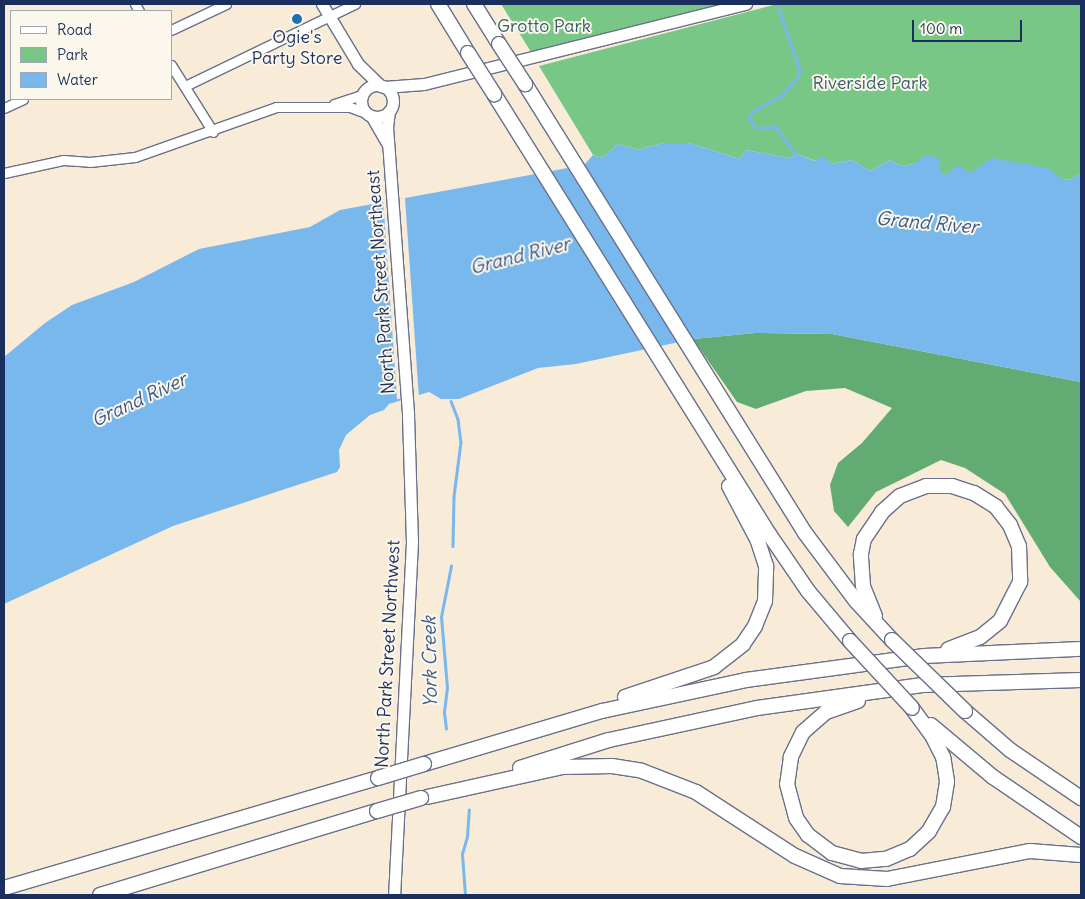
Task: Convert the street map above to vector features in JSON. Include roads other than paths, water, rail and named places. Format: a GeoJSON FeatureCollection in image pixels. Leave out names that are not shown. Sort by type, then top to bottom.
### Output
{"type":"FeatureCollection","features":[{"type":"Feature","properties":{"kind":"highway"},"geometry":{"type":"LineString","coordinates":[[438,4],[782,554],[850,641],[912,708],[993,777],[1081,837]]}},
{"type":"Feature","properties":{"kind":"highway"},"geometry":{"type":"LineString","coordinates":[[474,4],[805,533],[856,601],[888,636],[965,711],[1010,750],[1081,798]]}},
{"type":"Feature","properties":{"kind":"highway"},"geometry":{"type":"LineString","coordinates":[[544,727],[586,709],[714,667],[743,644],[758,620],[767,582],[762,550],[711,454],[694,414]]}},
{"type":"Feature","properties":{"kind":"highway"},"geometry":{"type":"LineString","coordinates":[[888,636],[870,608],[863,586],[861,554],[871,525],[900,496],[926,486],[952,486],[974,493],[996,507],[1010,525],[1019,546],[1020,582],[1000,621],[980,637],[924,656]]}},
{"type":"Feature","properties":{"kind":"highway"},"geometry":{"type":"LineString","coordinates":[[4,888],[544,727],[676,693],[746,680],[924,656],[1081,649]]}},
{"type":"Feature","properties":{"kind":"highway"},"geometry":{"type":"LineString","coordinates":[[100,895],[584,748],[681,723],[766,706],[922,685],[1081,680]]}},
{"type":"Feature","properties":{"kind":"highway"},"geometry":{"type":"LineString","coordinates":[[912,708],[937,744],[945,765],[945,799],[935,823],[910,848],[886,859],[854,860],[826,850],[803,830],[789,797],[788,766],[799,738],[818,717],[834,707],[922,685]]}},
{"type":"Feature","properties":{"kind":"highway"},"geometry":{"type":"LineString","coordinates":[[424,797],[562,767],[612,766],[642,771],[696,792],[795,856],[840,876],[887,879],[1030,851],[1081,855]]}},
{"type":"Feature","properties":{"kind":"main road"},"geometry":{"type":"LineString","coordinates":[[322,4],[358,64],[390,93],[391,108]]}},
{"type":"Feature","properties":{"kind":"main road"},"geometry":{"type":"LineString","coordinates":[[363,94],[382,87],[424,84],[746,4]]}},
{"type":"Feature","properties":{"kind":"main road"},"geometry":{"type":"LineString","coordinates":[[358,64],[363,94],[362,104],[369,115],[381,117],[424,84]]}},
{"type":"Feature","properties":{"kind":"main road","name":"North Park Street Northeast"},"geometry":{"type":"LineString","coordinates":[[391,108],[389,147],[408,415]]}},
{"type":"Feature","properties":{"kind":"main road","name":"North Park Street Northeast"},"geometry":{"type":"LineString","coordinates":[[369,115],[389,147]]}},
{"type":"Feature","properties":{"kind":"main road","name":"North Park Street Northwest"},"geometry":{"type":"LineString","coordinates":[[394,895],[412,542],[408,415]]}},
{"type":"Feature","properties":{"kind":"street"},"geometry":{"type":"LineString","coordinates":[[172,30],[226,4]]}},
{"type":"Feature","properties":{"kind":"street"},"geometry":{"type":"LineString","coordinates":[[185,86],[355,4]]}},
{"type":"Feature","properties":{"kind":"street"},"geometry":{"type":"LineString","coordinates":[[172,66],[212,132]]}},
{"type":"Feature","properties":{"kind":"street"},"geometry":{"type":"LineString","coordinates":[[328,106],[363,94]]}},
{"type":"Feature","properties":{"kind":"street"},"geometry":{"type":"LineString","coordinates":[[4,108],[21,100]]}},
{"type":"Feature","properties":{"kind":"street"},"geometry":{"type":"LineString","coordinates":[[4,173],[63,160],[90,162],[135,157],[212,132],[276,108],[350,107],[369,115]]}},
{"type":"Feature","properties":{"kind":"water","name":"Grand River"},"geometry":{"type":"Polygon","coordinates":[[[663,143],[689,143],[740,159],[746,150],[789,158],[797,154],[815,161],[823,156],[832,164],[852,160],[870,171],[890,160],[901,166],[915,164],[925,155],[939,158],[941,173],[946,175],[958,165],[970,173],[992,158],[1048,168],[1062,179],[1069,180],[1081,173],[1081,382],[832,334],[755,333],[693,339],[576,364],[538,368],[459,399],[441,399],[429,392],[389,404],[384,410],[370,415],[346,435],[339,450],[340,467],[337,472],[173,526],[4,604],[4,357],[45,323],[72,305],[134,282],[199,249],[310,227],[340,210],[584,165],[593,155],[602,158],[618,144],[638,150],[663,143]]]}},
{"type":"Feature","properties":{"kind":"waterway"},"geometry":{"type":"LineString","coordinates":[[779,9],[800,70],[798,78],[780,97],[756,110],[749,118],[756,128],[776,127],[797,156]]}},
{"type":"Feature","properties":{"kind":"waterway","name":"York Creek"},"geometry":{"type":"LineString","coordinates":[[451,401],[458,419],[461,442],[454,497],[453,546]]}},
{"type":"Feature","properties":{"kind":"waterway","name":"York Creek"},"geometry":{"type":"LineString","coordinates":[[446,729],[444,712],[447,688],[441,617],[451,566]]}},
{"type":"Feature","properties":{"kind":"waterway","name":"York Creek"},"geometry":{"type":"LineString","coordinates":[[465,895],[462,854],[467,836],[469,810]]}},
{"type":"Feature","properties":{"kind":"place","name":"Ogie's Party Store"},"geometry":{"type":"Point","coordinates":[297,19]}},
{"type":"Feature","properties":{"kind":"park label","name":"Grotto Park"},"geometry":{"type":"Point","coordinates":[544,26]}},
{"type":"Feature","properties":{"kind":"park label","name":"Riverside Park"},"geometry":{"type":"Point","coordinates":[870,83]}}]}
